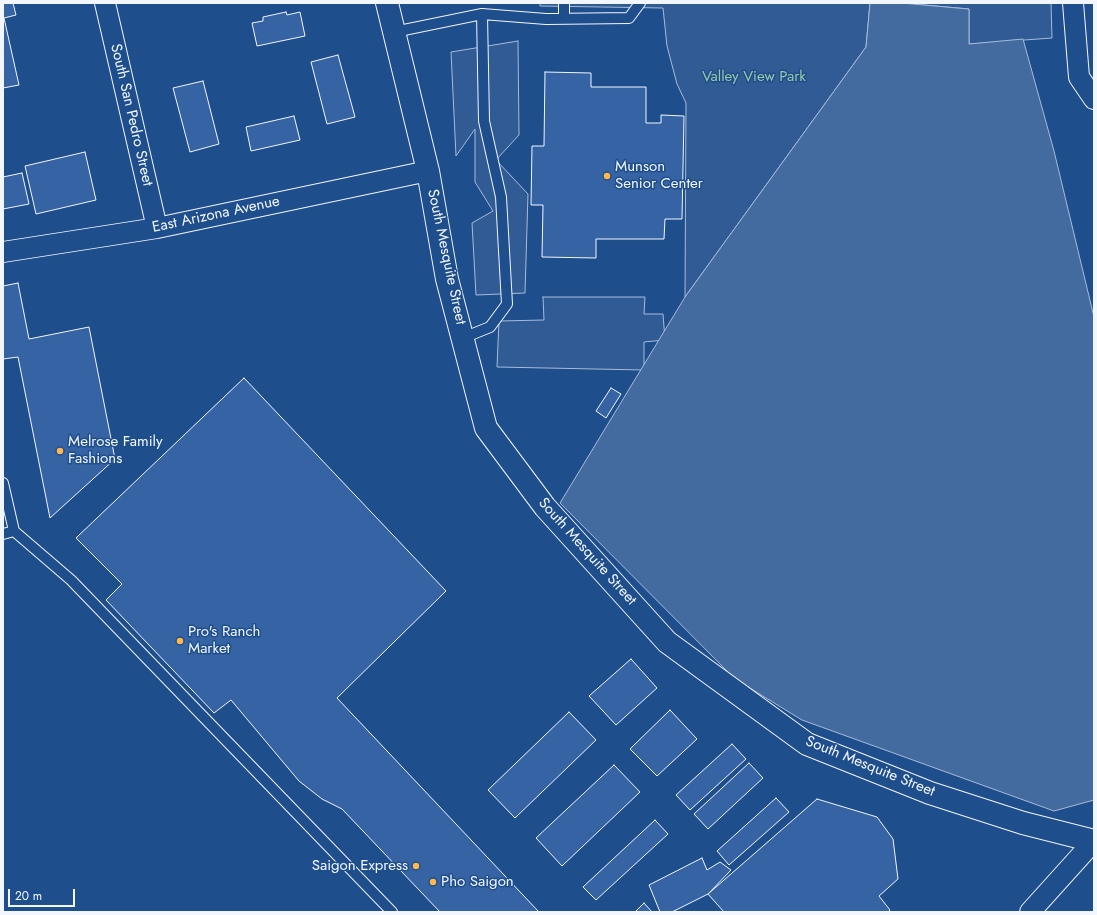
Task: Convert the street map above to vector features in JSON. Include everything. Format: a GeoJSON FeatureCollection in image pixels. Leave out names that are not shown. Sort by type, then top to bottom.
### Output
{"type":"FeatureCollection","features":[{"type":"Feature","properties":{"kind":"street","name":"South San Pedro Street"},"geometry":{"type":"LineString","coordinates":[[105,3],[157,228]]}},
{"type":"Feature","properties":{"kind":"street","name":"South Mesquite Street"},"geometry":{"type":"LineString","coordinates":[[387,3],[428,171],[447,279],[486,428],[545,508],[667,642],[807,744],[930,792],[1023,823],[1094,841]]}},
{"type":"Feature","properties":{"kind":"street"},"geometry":{"type":"LineString","coordinates":[[1074,3],[1079,77],[1094,99]]}},
{"type":"Feature","properties":{"kind":"street","name":"East Arizona Avenue"},"geometry":{"type":"LineString","coordinates":[[3,252],[157,228],[428,171]]}},
{"type":"Feature","properties":{"kind":"street"},"geometry":{"type":"LineString","coordinates":[[1030,912],[1094,841]]}},
{"type":"Feature","properties":{"kind":"lane"},"geometry":{"type":"LineString","coordinates":[[564,3],[564,19]]}},
{"type":"Feature","properties":{"kind":"lane"},"geometry":{"type":"LineString","coordinates":[[394,32],[482,14],[546,19],[629,18],[640,3]]}},
{"type":"Feature","properties":{"kind":"lane"},"geometry":{"type":"LineString","coordinates":[[463,338],[490,327],[507,304],[501,196],[484,121],[482,14]]}},
{"type":"Feature","properties":{"kind":"lane"},"geometry":{"type":"LineString","coordinates":[[3,483],[14,531],[70,580],[392,912]]}},
{"type":"Feature","properties":{"kind":"lane"},"geometry":{"type":"LineString","coordinates":[[3,534],[14,531]]}},
{"type":"Feature","properties":{"kind":"shaded area","name":"Valley View Park"},"geometry":{"type":"Polygon","coordinates":[[[540,3],[870,3],[866,47],[685,297],[686,103],[677,84],[667,46],[663,8],[540,6],[540,3]]]}},
{"type":"Feature","properties":{"kind":"shaded area"},"geometry":{"type":"Polygon","coordinates":[[[870,3],[901,3],[969,9],[969,44],[1023,39],[1054,151],[1094,317],[1094,800],[1054,811],[802,720],[735,679],[560,503],[685,297],[866,47],[870,3]]]}},
{"type":"Feature","properties":{"kind":"shaded area"},"geometry":{"type":"Polygon","coordinates":[[[901,3],[1051,3],[1052,38],[969,44],[969,9],[901,3]]]}},
{"type":"Feature","properties":{"kind":"shaded area"},"geometry":{"type":"Polygon","coordinates":[[[518,41],[519,135],[496,160],[528,194],[525,293],[476,295],[472,223],[493,211],[475,182],[475,129],[456,156],[451,52],[518,41]]]}},
{"type":"Feature","properties":{"kind":"shaded area"},"geometry":{"type":"Polygon","coordinates":[[[543,297],[645,297],[644,314],[663,314],[665,340],[644,342],[644,370],[497,367],[499,321],[544,320],[543,297]]]}},
{"type":"Feature","properties":{"kind":"building"},"geometry":{"type":"Polygon","coordinates":[[[3,3],[13,3],[16,15],[4,18],[19,85],[3,88],[3,3]]]}},
{"type":"Feature","properties":{"kind":"building"},"geometry":{"type":"Polygon","coordinates":[[[286,12],[287,15],[300,12],[305,36],[257,46],[252,23],[263,21],[263,17],[286,12]]]}},
{"type":"Feature","properties":{"kind":"building"},"geometry":{"type":"Polygon","coordinates":[[[338,55],[355,117],[327,124],[311,62],[338,55]]]}},
{"type":"Feature","properties":{"kind":"building","name":"Munson Senior Center"},"geometry":{"type":"Polygon","coordinates":[[[545,72],[591,73],[591,87],[646,87],[646,123],[661,123],[661,115],[684,116],[682,219],[665,219],[664,239],[596,239],[596,258],[542,257],[543,205],[531,205],[532,146],[544,146],[545,72]]]}},
{"type":"Feature","properties":{"kind":"building"},"geometry":{"type":"Polygon","coordinates":[[[203,81],[219,144],[190,152],[173,88],[203,81]]]}},
{"type":"Feature","properties":{"kind":"building"},"geometry":{"type":"Polygon","coordinates":[[[294,116],[300,140],[251,151],[246,127],[294,116]]]}},
{"type":"Feature","properties":{"kind":"building"},"geometry":{"type":"Polygon","coordinates":[[[85,152],[96,200],[36,214],[25,166],[85,152]]]}},
{"type":"Feature","properties":{"kind":"building"},"geometry":{"type":"Polygon","coordinates":[[[22,173],[29,204],[3,209],[3,177],[22,173]]]}},
{"type":"Feature","properties":{"kind":"building"},"geometry":{"type":"Polygon","coordinates":[[[18,283],[29,339],[89,327],[115,459],[50,518],[18,357],[3,359],[3,286],[18,283]]]}},
{"type":"Feature","properties":{"kind":"building"},"geometry":{"type":"Polygon","coordinates":[[[244,378],[446,591],[337,698],[539,912],[440,912],[342,809],[322,799],[299,781],[231,700],[214,713],[106,600],[122,584],[76,538],[244,378]]]}},
{"type":"Feature","properties":{"kind":"building"},"geometry":{"type":"Polygon","coordinates":[[[611,388],[621,394],[606,418],[596,411],[611,388]]]}},
{"type":"Feature","properties":{"kind":"building"},"geometry":{"type":"Polygon","coordinates":[[[631,659],[657,688],[616,725],[589,696],[631,659]]]}},
{"type":"Feature","properties":{"kind":"building"},"geometry":{"type":"Polygon","coordinates":[[[670,710],[697,739],[657,776],[630,749],[670,710]]]}},
{"type":"Feature","properties":{"kind":"building"},"geometry":{"type":"Polygon","coordinates":[[[569,712],[596,740],[515,818],[488,790],[569,712]]]}},
{"type":"Feature","properties":{"kind":"building"},"geometry":{"type":"Polygon","coordinates":[[[732,744],[746,759],[690,810],[676,795],[732,744]]]}},
{"type":"Feature","properties":{"kind":"building"},"geometry":{"type":"Polygon","coordinates":[[[749,763],[763,778],[708,829],[694,814],[749,763]]]}},
{"type":"Feature","properties":{"kind":"building"},"geometry":{"type":"Polygon","coordinates":[[[614,765],[640,792],[562,866],[536,838],[614,765]]]}},
{"type":"Feature","properties":{"kind":"building"},"geometry":{"type":"Polygon","coordinates":[[[776,798],[789,812],[729,865],[717,851],[776,798]]]}},
{"type":"Feature","properties":{"kind":"building"},"geometry":{"type":"Polygon","coordinates":[[[817,799],[877,817],[893,839],[898,879],[879,896],[890,910],[888,912],[724,912],[708,894],[817,799]]]}},
{"type":"Feature","properties":{"kind":"building"},"geometry":{"type":"Polygon","coordinates":[[[655,820],[668,834],[596,900],[583,887],[655,820]]]}},
{"type":"Feature","properties":{"kind":"building"},"geometry":{"type":"Polygon","coordinates":[[[702,858],[707,870],[720,862],[731,870],[708,894],[672,912],[660,912],[649,885],[702,858]]]}},
{"type":"Feature","properties":{"kind":"building"},"geometry":{"type":"Polygon","coordinates":[[[644,903],[652,912],[635,912],[644,903]]]}},
{"type":"Feature","properties":{"kind":"place","name":"Munson Senior Center"},"geometry":{"type":"Point","coordinates":[607,176]}},
{"type":"Feature","properties":{"kind":"place","name":"Melrose Family Fashions"},"geometry":{"type":"Point","coordinates":[60,451]}},
{"type":"Feature","properties":{"kind":"place","name":"Pro's Ranch Market"},"geometry":{"type":"Point","coordinates":[180,641]}},
{"type":"Feature","properties":{"kind":"place","name":"Saigon Express"},"geometry":{"type":"Point","coordinates":[416,866]}},
{"type":"Feature","properties":{"kind":"place","name":"Pho Saigon"},"geometry":{"type":"Point","coordinates":[433,882]}}]}
